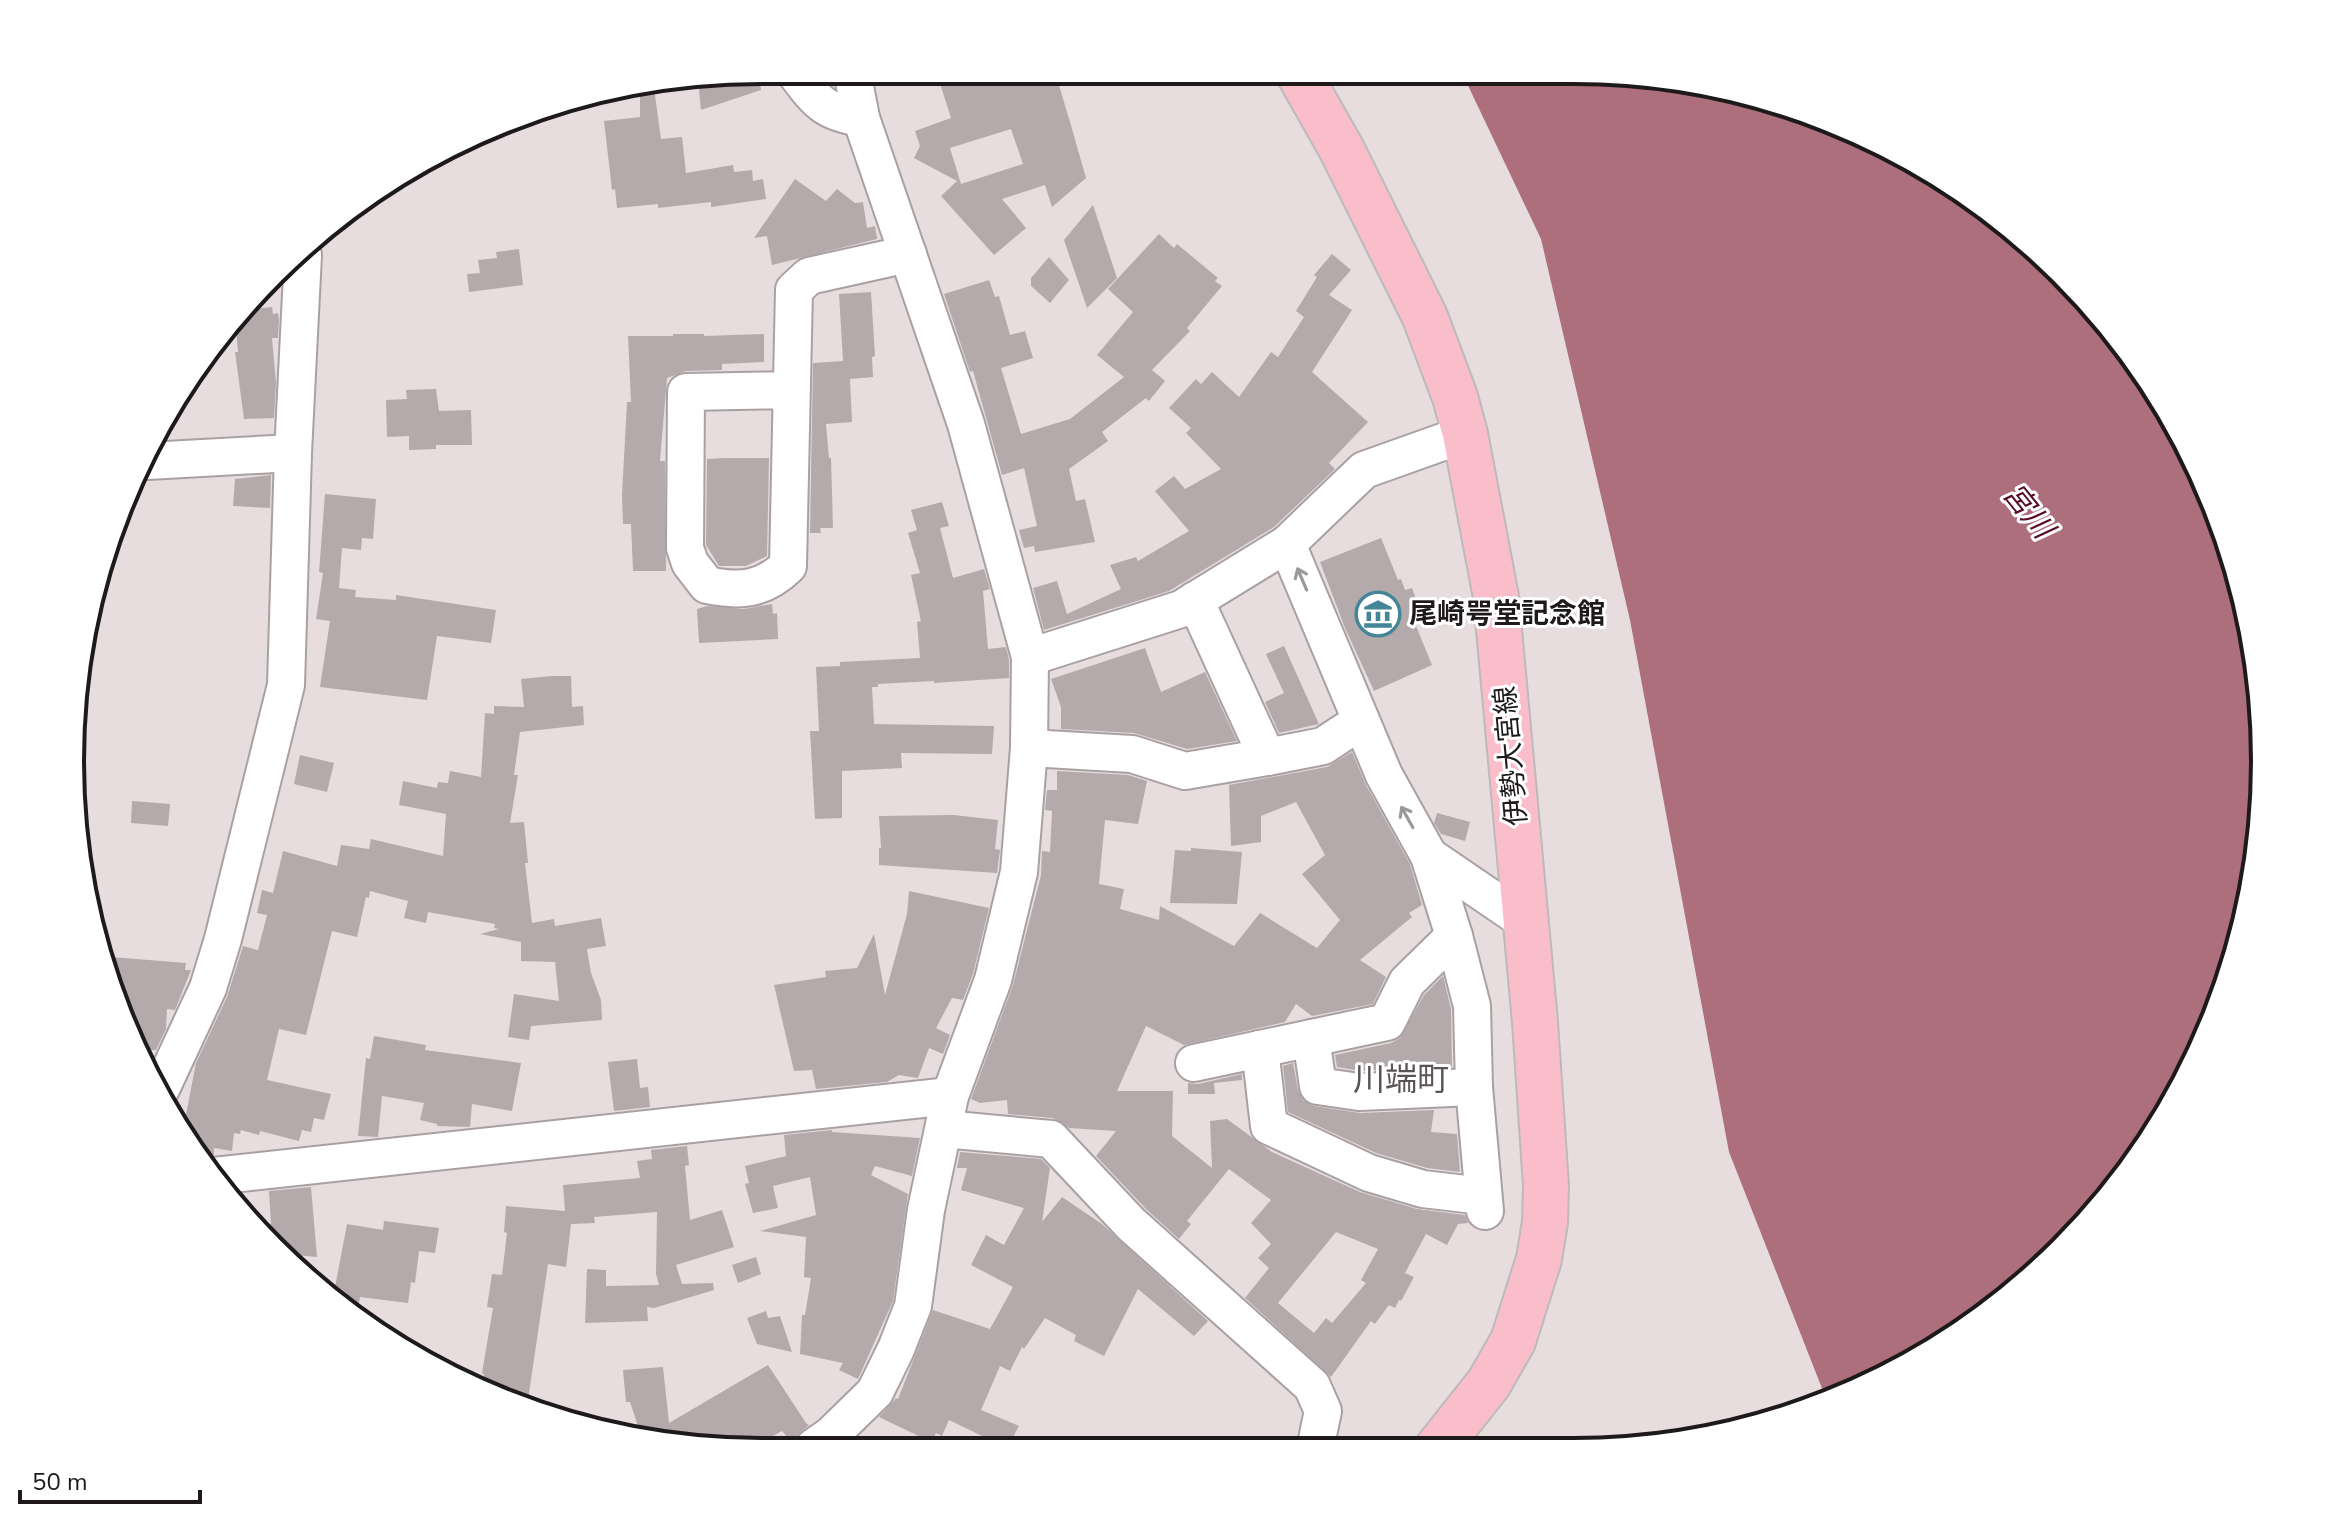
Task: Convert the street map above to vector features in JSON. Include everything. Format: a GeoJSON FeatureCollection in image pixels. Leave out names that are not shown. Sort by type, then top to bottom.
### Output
{"type":"FeatureCollection","features":[{"type":"Feature","properties":{"kind":"main road","name":"伊勢大宮線"},"geometry":{"type":"LineString","coordinates":[[1305,84],[1342,150],[1425,317],[1455,397],[1496,597],[1526,922],[1546,1186],[1545,1222],[1539,1259],[1513,1341],[1489,1383],[1445,1438]]}},
{"type":"Feature","properties":{"kind":"street"},"geometry":{"type":"LineString","coordinates":[[804,84],[814,97],[836,114],[861,118]]}},
{"type":"Feature","properties":{"kind":"street"},"geometry":{"type":"LineString","coordinates":[[827,1438],[875,1392],[913,1306],[926,1210],[947,1113],[993,980],[1019,872],[1029,748],[1030,657],[966,424],[861,118],[854,84]]}},
{"type":"Feature","properties":{"kind":"street"},"geometry":{"type":"LineString","coordinates":[[792,390],[686,392],[685,548],[690,563],[707,585],[735,590],[752,588],[776,578],[788,566],[792,390],[794,290],[809,276],[908,254]]}},
{"type":"Feature","properties":{"kind":"street"},"geometry":{"type":"LineString","coordinates":[[165,1081],[216,964],[286,685],[303,263]]}},
{"type":"Feature","properties":{"kind":"street"},"geometry":{"type":"LineString","coordinates":[[1030,657],[1181,609],[1287,544],[1364,470],[1465,434]]}},
{"type":"Feature","properties":{"kind":"street"},"geometry":{"type":"LineString","coordinates":[[155,461],[293,453]]}},
{"type":"Feature","properties":{"kind":"street"},"geometry":{"type":"LineString","coordinates":[[1260,1049],[1269,1126],[1369,1173],[1484,1203],[1474,1087],[1472,1006],[1454,936],[1429,856],[1384,775],[1287,544]]}},
{"type":"Feature","properties":{"kind":"street"},"geometry":{"type":"LineString","coordinates":[[1195,600],[1267,757]]}},
{"type":"Feature","properties":{"kind":"street"},"geometry":{"type":"LineString","coordinates":[[1029,748],[1132,754],[1185,771],[1323,746],[1361,721]]}},
{"type":"Feature","properties":{"kind":"street"},"geometry":{"type":"LineString","coordinates":[[1429,856],[1526,922]]}},
{"type":"Feature","properties":{"kind":"street"},"geometry":{"type":"LineString","coordinates":[[1194,1063],[1387,1022],[1407,982],[1454,936]]}},
{"type":"Feature","properties":{"kind":"street"},"geometry":{"type":"LineString","coordinates":[[1311,1038],[1318,1086],[1359,1092],[1474,1087]]}},
{"type":"Feature","properties":{"kind":"street"},"geometry":{"type":"LineString","coordinates":[[226,1175],[947,1113],[1051,1139],[1131,1224],[1312,1386],[1323,1411],[1317,1438]]}},
{"type":"Feature","properties":{"kind":"water","name":"宮川"},"geometry":{"type":"Polygon","coordinates":[[[1467,84],[1618,85],[1706,97],[1792,120],[1873,154],[1913,175],[1986,224],[2053,282],[2111,349],[2137,385],[2181,462],[2215,543],[2228,586],[2238,629],[2250,717],[2250,805],[2238,893],[2228,936],[2215,979],[2181,1060],[2137,1137],[2111,1173],[2053,1240],[1986,1298],[1950,1324],[1873,1368],[1823,1390],[1729,1152],[1630,620],[1541,239],[1467,84]]]}},
{"type":"Feature","properties":{"kind":"building"},"geometry":{"type":"Polygon","coordinates":[[[760,84],[761,90],[701,110],[699,87],[760,84]]]}},
{"type":"Feature","properties":{"kind":"building"},"geometry":{"type":"Polygon","coordinates":[[[940,84],[1059,84],[1086,178],[1052,207],[1045,185],[1002,199],[1026,228],[994,255],[941,196],[957,181],[914,158],[920,146],[915,131],[951,118],[940,84]],[[1011,129],[950,148],[961,184],[1023,164],[1011,129]]]}},
{"type":"Feature","properties":{"kind":"building"},"geometry":{"type":"Polygon","coordinates":[[[655,93],[661,139],[682,137],[686,173],[733,165],[734,172],[752,170],[753,181],[763,179],[766,199],[711,207],[711,202],[658,208],[658,204],[617,208],[604,121],[640,117],[640,95],[655,93]]]}},
{"type":"Feature","properties":{"kind":"building"},"geometry":{"type":"Polygon","coordinates":[[[795,179],[826,201],[837,189],[855,203],[863,202],[867,228],[875,226],[877,239],[772,265],[767,236],[754,238],[795,179]]]}},
{"type":"Feature","properties":{"kind":"building"},"geometry":{"type":"Polygon","coordinates":[[[1093,205],[1117,278],[1087,308],[1064,240],[1093,205]]]}},
{"type":"Feature","properties":{"kind":"building"},"geometry":{"type":"Polygon","coordinates":[[[1159,234],[1174,248],[1177,244],[1218,278],[1215,281],[1222,286],[1187,328],[1190,331],[1152,370],[1165,381],[1149,401],[1146,398],[1102,432],[1108,441],[1069,469],[1076,501],[1085,499],[1095,542],[1035,552],[1034,546],[1024,548],[1019,530],[1037,526],[1024,468],[1002,475],[973,371],[970,372],[944,294],[989,280],[995,297],[999,296],[1010,335],[1025,331],[1033,358],[1001,368],[1021,434],[1070,419],[1124,377],[1097,355],[1133,312],[1108,289],[1159,234]]]}},
{"type":"Feature","properties":{"kind":"building"},"geometry":{"type":"Polygon","coordinates":[[[519,249],[523,285],[469,292],[467,274],[480,273],[478,260],[497,258],[496,252],[519,249]]]}},
{"type":"Feature","properties":{"kind":"building"},"geometry":{"type":"Polygon","coordinates":[[[1332,254],[1351,270],[1329,295],[1352,310],[1312,372],[1368,422],[1329,463],[1335,469],[1274,527],[1169,591],[1044,630],[1033,588],[1057,581],[1067,614],[1121,589],[1110,565],[1136,557],[1138,561],[1189,531],[1155,491],[1174,476],[1185,489],[1221,469],[1186,433],[1191,428],[1169,408],[1196,379],[1201,384],[1212,372],[1239,397],[1271,352],[1278,357],[1304,317],[1296,311],[1317,277],[1314,275],[1332,254]]]}},
{"type":"Feature","properties":{"kind":"building"},"geometry":{"type":"Polygon","coordinates":[[[1049,257],[1069,280],[1050,303],[1031,286],[1031,278],[1049,257]]]}},
{"type":"Feature","properties":{"kind":"building"},"geometry":{"type":"Polygon","coordinates":[[[871,292],[875,356],[872,357],[873,377],[850,379],[852,422],[826,424],[831,458],[833,528],[820,528],[821,533],[810,533],[813,363],[843,361],[839,294],[871,292]]]}},
{"type":"Feature","properties":{"kind":"building"},"geometry":{"type":"Polygon","coordinates":[[[272,307],[273,314],[278,313],[278,338],[272,338],[276,383],[274,418],[244,419],[235,352],[238,352],[236,334],[258,309],[272,307]]]}},
{"type":"Feature","properties":{"kind":"building"},"geometry":{"type":"Polygon","coordinates":[[[764,334],[764,362],[722,364],[722,370],[686,371],[667,378],[660,461],[665,461],[666,571],[633,571],[631,524],[623,524],[622,495],[627,402],[631,402],[628,336],[764,334]]]}},
{"type":"Feature","properties":{"kind":"building"},"geometry":{"type":"Polygon","coordinates":[[[436,389],[439,411],[471,410],[472,445],[436,445],[436,449],[409,450],[409,436],[387,437],[386,400],[407,399],[406,390],[436,389]]]}},
{"type":"Feature","properties":{"kind":"building"},"geometry":{"type":"Polygon","coordinates":[[[769,458],[767,556],[746,566],[719,566],[706,545],[707,459],[769,458]]]}},
{"type":"Feature","properties":{"kind":"building"},"geometry":{"type":"Polygon","coordinates":[[[271,475],[270,508],[233,506],[235,479],[271,475]]]}},
{"type":"Feature","properties":{"kind":"building"},"geometry":{"type":"Polygon","coordinates":[[[325,494],[376,499],[373,539],[362,538],[361,550],[342,548],[339,588],[356,590],[355,597],[396,600],[396,595],[496,610],[491,643],[437,636],[427,700],[320,687],[330,621],[316,619],[323,573],[319,572],[325,494]]]}},
{"type":"Feature","properties":{"kind":"building"},"geometry":{"type":"Polygon","coordinates":[[[942,502],[949,526],[940,528],[953,578],[984,569],[990,589],[983,591],[988,649],[1006,647],[1009,678],[878,684],[878,687],[872,687],[874,724],[994,726],[992,754],[901,753],[902,768],[842,771],[842,818],[815,819],[810,731],[819,731],[816,667],[840,666],[840,662],[920,658],[917,622],[921,621],[911,575],[920,573],[908,533],[917,530],[911,510],[942,502]]]}},
{"type":"Feature","properties":{"kind":"building","name":"尾崎咢堂記念館"},"geometry":{"type":"Polygon","coordinates":[[[1381,538],[1398,580],[1401,579],[1405,590],[1412,588],[1419,607],[1413,609],[1418,620],[1414,621],[1432,665],[1374,691],[1345,628],[1320,562],[1381,538]]]}},
{"type":"Feature","properties":{"kind":"building"},"geometry":{"type":"Polygon","coordinates":[[[772,604],[773,614],[777,613],[778,639],[699,643],[697,609],[707,606],[743,609],[772,604]]]}},
{"type":"Feature","properties":{"kind":"building"},"geometry":{"type":"Polygon","coordinates":[[[1284,646],[1319,724],[1279,733],[1265,702],[1284,693],[1266,654],[1284,646]]]}},
{"type":"Feature","properties":{"kind":"building"},"geometry":{"type":"Polygon","coordinates":[[[1145,648],[1161,692],[1205,672],[1237,741],[1187,749],[1134,733],[1061,729],[1061,707],[1051,679],[1145,648]]]}},
{"type":"Feature","properties":{"kind":"building"},"geometry":{"type":"Polygon","coordinates":[[[571,676],[572,707],[583,706],[584,725],[520,732],[514,775],[518,775],[510,823],[524,822],[532,923],[554,919],[555,926],[601,918],[606,946],[587,949],[591,973],[601,1000],[602,1020],[531,1026],[529,1040],[508,1037],[514,994],[559,1001],[555,962],[521,961],[521,942],[480,934],[499,929],[494,928],[495,924],[428,912],[426,923],[404,918],[408,901],[370,891],[357,937],[332,931],[306,1035],[279,1029],[267,1080],[331,1094],[324,1120],[314,1118],[311,1132],[302,1130],[299,1141],[260,1131],[259,1135],[241,1130],[240,1134],[234,1133],[232,1151],[214,1148],[214,1155],[211,1155],[186,1117],[196,1063],[227,997],[243,946],[258,950],[267,915],[257,913],[262,890],[273,893],[283,851],[337,866],[341,845],[369,849],[371,839],[443,856],[446,814],[399,805],[403,781],[437,788],[438,782],[448,783],[450,771],[481,777],[485,713],[494,714],[494,706],[524,707],[521,679],[571,676]]]}},
{"type":"Feature","properties":{"kind":"building"},"geometry":{"type":"Polygon","coordinates":[[[1352,752],[1366,785],[1410,864],[1422,905],[1409,913],[1412,917],[1360,960],[1386,977],[1373,1004],[1312,1016],[1296,1004],[1285,1022],[1184,1045],[1146,1026],[1117,1091],[1173,1091],[1172,1136],[1212,1168],[1210,1121],[1227,1119],[1272,1152],[1360,1192],[1417,1209],[1465,1215],[1468,1223],[1458,1224],[1447,1245],[1426,1234],[1405,1273],[1414,1277],[1401,1301],[1395,1308],[1389,1305],[1375,1324],[1371,1321],[1331,1377],[1245,1298],[1269,1268],[1258,1258],[1271,1244],[1251,1223],[1271,1200],[1229,1169],[1187,1221],[1191,1224],[1179,1239],[1096,1156],[1116,1131],[1069,1128],[1053,1118],[1008,1114],[1007,1100],[980,1103],[971,1099],[1013,985],[1041,875],[1042,851],[1050,852],[1052,811],[1045,810],[1047,790],[1057,790],[1057,771],[1128,775],[1147,781],[1138,824],[1105,820],[1099,884],[1124,889],[1120,909],[1159,920],[1160,906],[1234,946],[1260,913],[1317,948],[1340,920],[1302,874],[1325,855],[1296,802],[1261,816],[1261,842],[1231,846],[1229,785],[1327,767],[1352,752]],[[1336,1232],[1278,1303],[1314,1333],[1326,1318],[1332,1323],[1366,1283],[1361,1280],[1378,1249],[1336,1232]]]}},
{"type":"Feature","properties":{"kind":"building"},"geometry":{"type":"Polygon","coordinates":[[[300,755],[334,763],[327,792],[294,784],[300,755]]]}},
{"type":"Feature","properties":{"kind":"building"},"geometry":{"type":"Polygon","coordinates":[[[132,801],[170,804],[168,826],[131,823],[132,801]]]}},
{"type":"Feature","properties":{"kind":"building"},"geometry":{"type":"Polygon","coordinates":[[[1437,813],[1470,822],[1465,841],[1441,834],[1434,823],[1437,813]]]}},
{"type":"Feature","properties":{"kind":"building"},"geometry":{"type":"Polygon","coordinates":[[[954,815],[998,820],[995,849],[1000,850],[997,873],[879,865],[879,816],[954,815]]]}},
{"type":"Feature","properties":{"kind":"building"},"geometry":{"type":"Polygon","coordinates":[[[1191,848],[1242,852],[1237,904],[1170,903],[1175,850],[1191,851],[1191,848]]]}},
{"type":"Feature","properties":{"kind":"building"},"geometry":{"type":"Polygon","coordinates":[[[909,891],[989,908],[973,974],[963,1000],[952,998],[936,1028],[950,1035],[943,1054],[929,1048],[918,1078],[899,1075],[887,1082],[816,1089],[812,1070],[794,1071],[774,985],[826,977],[825,971],[857,968],[874,934],[885,995],[907,914],[909,891]]]}},
{"type":"Feature","properties":{"kind":"building"},"geometry":{"type":"Polygon","coordinates":[[[113,957],[186,963],[185,970],[191,970],[175,1010],[167,1009],[166,1029],[156,1050],[150,1050],[113,957]]]}},
{"type":"Feature","properties":{"kind":"building"},"geometry":{"type":"Polygon","coordinates":[[[1443,976],[1451,1009],[1452,1067],[1360,1071],[1337,1067],[1335,1055],[1391,1043],[1400,1038],[1424,995],[1443,976]]]}},
{"type":"Feature","properties":{"kind":"building"},"geometry":{"type":"Polygon","coordinates":[[[374,1036],[426,1045],[425,1050],[521,1063],[512,1111],[472,1104],[470,1127],[437,1126],[420,1120],[424,1103],[382,1096],[378,1137],[358,1136],[366,1058],[370,1059],[374,1036]]]}},
{"type":"Feature","properties":{"kind":"building"},"geometry":{"type":"Polygon","coordinates":[[[637,1059],[640,1088],[648,1087],[650,1107],[614,1111],[608,1062],[637,1059]]]}},
{"type":"Feature","properties":{"kind":"building"},"geometry":{"type":"Polygon","coordinates":[[[1293,1063],[1298,1090],[1303,1100],[1314,1106],[1360,1113],[1434,1110],[1431,1132],[1457,1134],[1460,1172],[1427,1168],[1376,1153],[1288,1112],[1283,1066],[1293,1063]]]}},
{"type":"Feature","properties":{"kind":"building"},"geometry":{"type":"Polygon","coordinates":[[[1242,1074],[1242,1080],[1214,1083],[1215,1094],[1188,1094],[1188,1083],[1198,1084],[1242,1074]]]}},
{"type":"Feature","properties":{"kind":"building"},"geometry":{"type":"Polygon","coordinates":[[[832,1130],[920,1138],[912,1176],[875,1166],[871,1175],[908,1194],[893,1301],[858,1379],[839,1370],[843,1363],[800,1354],[802,1315],[805,1315],[811,1278],[804,1277],[806,1237],[760,1231],[816,1215],[810,1177],[773,1186],[778,1208],[753,1213],[745,1184],[749,1183],[745,1166],[786,1156],[784,1135],[832,1130]]]}},
{"type":"Feature","properties":{"kind":"building"},"geometry":{"type":"Polygon","coordinates":[[[687,1146],[689,1165],[685,1166],[690,1220],[722,1210],[734,1247],[676,1265],[682,1284],[713,1283],[714,1290],[654,1308],[647,1307],[648,1321],[585,1323],[587,1269],[606,1270],[606,1286],[659,1285],[656,1274],[657,1212],[594,1217],[595,1223],[571,1224],[566,1267],[548,1264],[529,1396],[484,1378],[493,1308],[487,1307],[492,1274],[502,1275],[507,1233],[504,1232],[506,1206],[565,1211],[563,1185],[640,1178],[637,1161],[652,1159],[651,1150],[687,1146]]]}},
{"type":"Feature","properties":{"kind":"building"},"geometry":{"type":"Polygon","coordinates":[[[960,1152],[1041,1159],[1050,1168],[1042,1222],[1062,1197],[1102,1224],[1208,1321],[1194,1336],[1138,1289],[1104,1356],[1074,1341],[1076,1335],[1045,1318],[1024,1349],[1022,1347],[1010,1371],[1000,1366],[981,1410],[1019,1426],[1012,1438],[986,1438],[949,1420],[942,1436],[936,1433],[933,1438],[923,1438],[879,1417],[898,1399],[933,1310],[990,1329],[1013,1287],[971,1265],[986,1235],[1004,1245],[1024,1208],[961,1190],[967,1168],[957,1168],[960,1152]]]}},
{"type":"Feature","properties":{"kind":"building"},"geometry":{"type":"Polygon","coordinates":[[[311,1187],[317,1257],[299,1255],[267,1224],[271,1224],[269,1191],[311,1187]]]}},
{"type":"Feature","properties":{"kind":"building"},"geometry":{"type":"Polygon","coordinates":[[[384,1221],[439,1228],[435,1253],[419,1251],[415,1283],[411,1282],[408,1303],[360,1297],[359,1305],[335,1287],[347,1224],[383,1230],[384,1221]]]}},
{"type":"Feature","properties":{"kind":"building"},"geometry":{"type":"Polygon","coordinates":[[[756,1257],[761,1274],[738,1283],[732,1265],[756,1257]]]}},
{"type":"Feature","properties":{"kind":"building"},"geometry":{"type":"Polygon","coordinates":[[[766,1311],[768,1318],[780,1316],[792,1352],[757,1344],[747,1318],[766,1311]]]}},
{"type":"Feature","properties":{"kind":"building"},"geometry":{"type":"Polygon","coordinates":[[[768,1365],[809,1425],[795,1438],[788,1438],[782,1431],[769,1438],[717,1437],[638,1426],[630,1402],[626,1402],[623,1370],[663,1367],[669,1423],[768,1365]]]}},
{"type":"Feature","properties":{"kind":"place","name":"尾崎咢堂記念館"},"geometry":{"type":"Point","coordinates":[1378,614]}},
{"type":"Feature","properties":{"kind":"district","name":"川端町"},"geometry":{"type":"Point","coordinates":[1401,1079]}}]}
